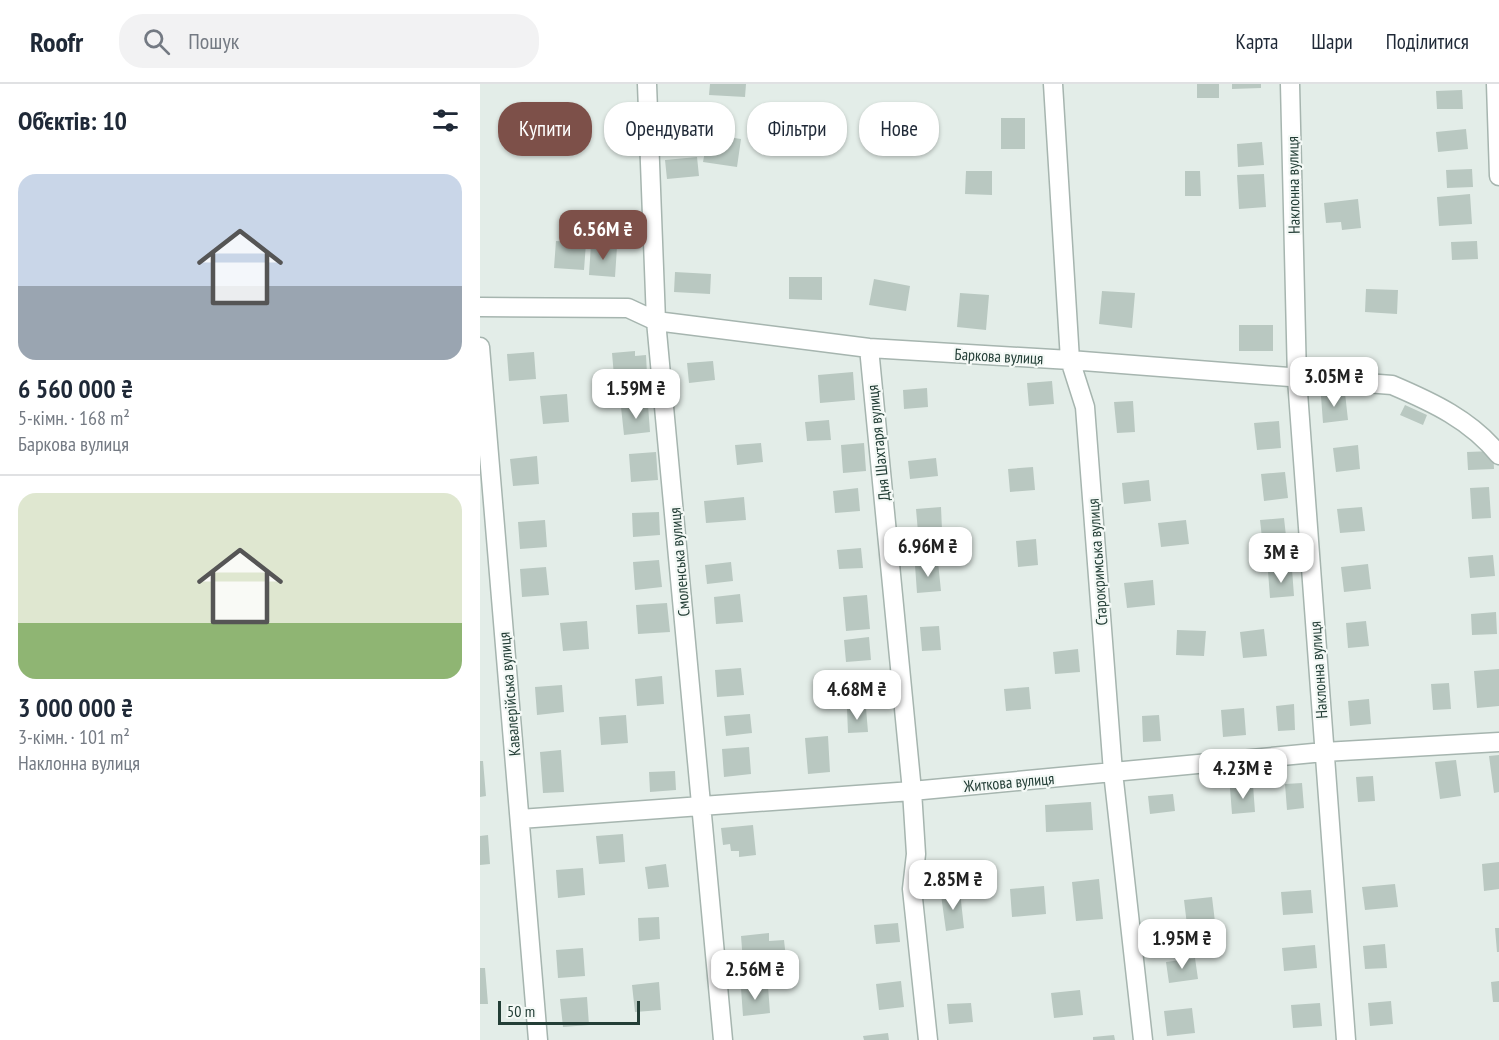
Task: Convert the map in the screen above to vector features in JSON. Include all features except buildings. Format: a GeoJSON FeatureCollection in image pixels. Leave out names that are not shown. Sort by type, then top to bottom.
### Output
{"type":"FeatureCollection","features":[{"type":"Feature","properties":{"kind":"street","name":"Смоленська вулиця"},"geometry":{"type":"LineString","coordinates":[[647,84],[656,321],[723,1040]]}},
{"type":"Feature","properties":{"kind":"street","name":"Старокримська вулиця"},"geometry":{"type":"LineString","coordinates":[[1053,84],[1070,360],[1084,406],[1113,772],[1143,1040]]}},
{"type":"Feature","properties":{"kind":"street","name":"Наклонна вулиця"},"geometry":{"type":"LineString","coordinates":[[1290,84],[1297,379],[1346,1040]]}},
{"type":"Feature","properties":{"kind":"street"},"geometry":{"type":"LineString","coordinates":[[1496,84],[1499,176]]}},
{"type":"Feature","properties":{"kind":"street","name":"Баркова вулиця"},"geometry":{"type":"LineString","coordinates":[[480,307],[628,308],[656,321],[869,348],[1070,360],[1392,385],[1432,402],[1461,420],[1487,440],[1499,454]]}},
{"type":"Feature","properties":{"kind":"street","name":"Кавалерійська вулиця"},"geometry":{"type":"LineString","coordinates":[[480,347],[537,1040]]}},
{"type":"Feature","properties":{"kind":"street","name":"Дня Шахтаря вулиця"},"geometry":{"type":"LineString","coordinates":[[869,348],[912,791],[915,854],[912,889],[928,1040]]}},
{"type":"Feature","properties":{"kind":"street","name":"Житкова вулиця"},"geometry":{"type":"LineString","coordinates":[[520,819],[912,791],[1324,752],[1499,742]]}}]}
